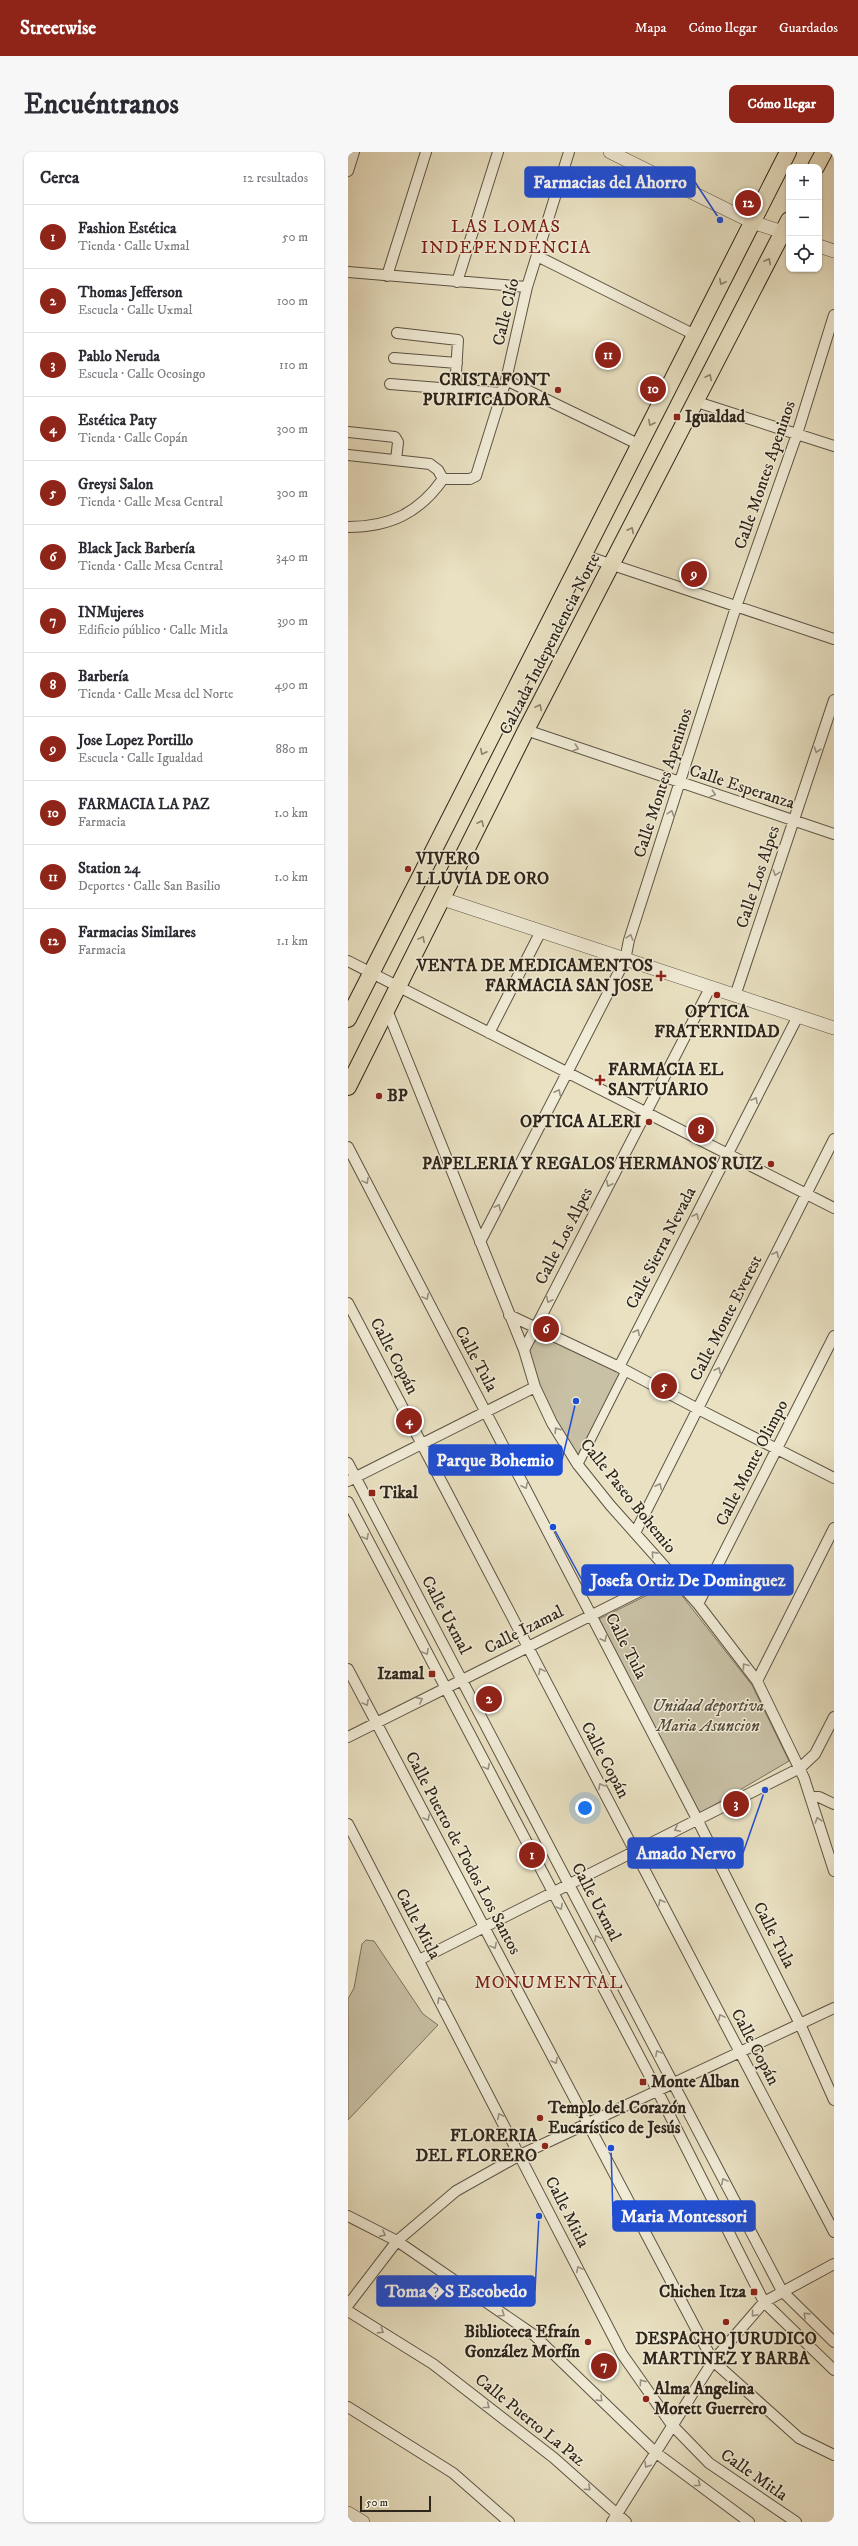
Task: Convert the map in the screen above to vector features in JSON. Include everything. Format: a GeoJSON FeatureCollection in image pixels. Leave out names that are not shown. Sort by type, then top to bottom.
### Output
{"type":"FeatureCollection","features":[{"type":"Feature","properties":{"kind":"main road","name":"Calzada Independencia Norte"},"geometry":{"type":"LineString","coordinates":[[348,1019],[582,554],[640,444],[788,152]]}},
{"type":"Feature","properties":{"kind":"main road"},"geometry":{"type":"LineString","coordinates":[[818,164],[824,152]]}},
{"type":"Feature","properties":{"kind":"main road","name":"Calzada Independencia Norte"},"geometry":{"type":"LineString","coordinates":[[348,1087],[526,730],[786,231]]}},
{"type":"Feature","properties":{"kind":"street"},"geometry":{"type":"LineString","coordinates":[[348,171],[354,152]]}},
{"type":"Feature","properties":{"kind":"street"},"geometry":{"type":"LineString","coordinates":[[387,276],[426,152]]}},
{"type":"Feature","properties":{"kind":"street"},"geometry":{"type":"LineString","coordinates":[[458,282],[498,152]]}},
{"type":"Feature","properties":{"kind":"street","name":"Calle Clío"},"geometry":{"type":"LineString","coordinates":[[443,478],[474,479],[506,380],[527,287],[569,152]]}},
{"type":"Feature","properties":{"kind":"street"},"geometry":{"type":"LineString","coordinates":[[610,152],[752,222],[786,229]]}},
{"type":"Feature","properties":{"kind":"street"},"geometry":{"type":"LineString","coordinates":[[822,247],[834,252]]}},
{"type":"Feature","properties":{"kind":"street"},"geometry":{"type":"LineString","coordinates":[[536,256],[695,335]]}},
{"type":"Feature","properties":{"kind":"street"},"geometry":{"type":"LineString","coordinates":[[348,272],[527,287]]}},
{"type":"Feature","properties":{"kind":"street","name":"Calle Montes Apeninos"},"geometry":{"type":"LineString","coordinates":[[480,1242],[625,960],[629,940],[736,607],[797,434],[834,315]]}},
{"type":"Feature","properties":{"kind":"street"},"geometry":{"type":"LineString","coordinates":[[397,333],[455,339],[459,344],[455,389]]}},
{"type":"Feature","properties":{"kind":"street"},"geometry":{"type":"LineString","coordinates":[[394,358],[457,363]]}},
{"type":"Feature","properties":{"kind":"street"},"geometry":{"type":"LineString","coordinates":[[506,380],[640,444]]}},
{"type":"Feature","properties":{"kind":"street"},"geometry":{"type":"LineString","coordinates":[[390,384],[502,393]]}},
{"type":"Feature","properties":{"kind":"street"},"geometry":{"type":"LineString","coordinates":[[697,402],[834,446]]}},
{"type":"Feature","properties":{"kind":"street"},"geometry":{"type":"LineString","coordinates":[[348,432],[395,437],[398,442],[396,460]]}},
{"type":"Feature","properties":{"kind":"street"},"geometry":{"type":"LineString","coordinates":[[348,455],[433,465],[443,478],[432,493],[404,516],[386,523],[348,527]]}},
{"type":"Feature","properties":{"kind":"street"},"geometry":{"type":"LineString","coordinates":[[582,554],[834,639]]}},
{"type":"Feature","properties":{"kind":"street","name":"Calle Los Alpes"},"geometry":{"type":"LineString","coordinates":[[735,996],[834,700]]}},
{"type":"Feature","properties":{"kind":"street","name":"Calle Esperanza"},"geometry":{"type":"LineString","coordinates":[[526,730],[834,834]]}},
{"type":"Feature","properties":{"kind":"street"},"geometry":{"type":"LineString","coordinates":[[443,899],[834,1028]]}},
{"type":"Feature","properties":{"kind":"street"},"geometry":{"type":"LineString","coordinates":[[489,1033],[541,931]]}},
{"type":"Feature","properties":{"kind":"street"},"geometry":{"type":"LineString","coordinates":[[348,961],[834,1208]]}},
{"type":"Feature","properties":{"kind":"street","name":"Calle Los Alpes"},"geometry":{"type":"LineString","coordinates":[[524,1350],[710,988]]}},
{"type":"Feature","properties":{"kind":"street","name":"Calle Paseo Bohemio"},"geometry":{"type":"LineString","coordinates":[[387,1010],[524,1350],[535,1387],[552,1423],[578,1465],[635,1533],[698,1604],[757,1682],[800,1768],[811,1797],[834,1871]]}},
{"type":"Feature","properties":{"kind":"street","name":"Calle Sierra Nevada"},"geometry":{"type":"LineString","coordinates":[[578,1465],[623,1368],[728,1153],[798,1016]]}},
{"type":"Feature","properties":{"kind":"street","name":"Calle Monte Everest"},"geometry":{"type":"LineString","coordinates":[[635,1533],[834,1139]]}},
{"type":"Feature","properties":{"kind":"street","name":"Calle Tula"},"geometry":{"type":"LineString","coordinates":[[348,1147],[697,1819],[800,2024],[834,2100]]}},
{"type":"Feature","properties":{"kind":"street","name":"Calle Copán"},"geometry":{"type":"LineString","coordinates":[[348,1303],[834,2232]]}},
{"type":"Feature","properties":{"kind":"street"},"geometry":{"type":"LineString","coordinates":[[509,1315],[623,1368],[698,1409],[834,1478]]}},
{"type":"Feature","properties":{"kind":"street","name":"Calle Monte Olimpo"},"geometry":{"type":"LineString","coordinates":[[698,1604],[834,1336]]}},
{"type":"Feature","properties":{"kind":"street"},"geometry":{"type":"LineString","coordinates":[[352,1479],[535,1387]]}},
{"type":"Feature","properties":{"kind":"street","name":"Calle Uxmal"},"geometry":{"type":"LineString","coordinates":[[348,1463],[352,1479],[462,1680],[782,2291],[834,2342]]}},
{"type":"Feature","properties":{"kind":"street","name":"Calle Uxmal"},"geometry":{"type":"LineString","coordinates":[[348,1502],[657,2090],[764,2302],[834,2370]]}},
{"type":"Feature","properties":{"kind":"street"},"geometry":{"type":"LineString","coordinates":[[757,1682],[834,1528]]}},
{"type":"Feature","properties":{"kind":"street","name":"Calle Izamal"},"geometry":{"type":"LineString","coordinates":[[348,1736],[672,1575]]}},
{"type":"Feature","properties":{"kind":"street","name":"Calle Puerto de Todos Los Santos"},"geometry":{"type":"LineString","coordinates":[[348,1669],[713,2360],[798,2438],[834,2456]]}},
{"type":"Feature","properties":{"kind":"street"},"geometry":{"type":"LineString","coordinates":[[419,1960],[800,1768],[815,1754],[834,1716]]}},
{"type":"Feature","properties":{"kind":"street"},"geometry":{"type":"LineString","coordinates":[[811,1797],[819,1797],[834,1804]]}},
{"type":"Feature","properties":{"kind":"street","name":"Calle Mitla"},"geometry":{"type":"LineString","coordinates":[[348,1824],[622,2354],[672,2425],[709,2463],[796,2522]]}},
{"type":"Feature","properties":{"kind":"street"},"geometry":{"type":"LineString","coordinates":[[348,2305],[397,2241],[456,2191],[520,2155],[673,2082],[834,2008]]}},
{"type":"Feature","properties":{"kind":"street"},"geometry":{"type":"LineString","coordinates":[[348,2216],[397,2241],[534,2335],[655,2452],[749,2522]]}},
{"type":"Feature","properties":{"kind":"street"},"geometry":{"type":"LineString","coordinates":[[614,2518],[713,2360],[764,2302],[834,2264]]}},
{"type":"Feature","properties":{"kind":"street","name":"Calle Puerto La Paz"},"geometry":{"type":"LineString","coordinates":[[348,2311],[433,2364],[554,2458],[614,2518],[626,2522]]}},
{"type":"Feature","properties":{"kind":"street"},"geometry":{"type":"LineString","coordinates":[[348,2407],[453,2473],[509,2522]]}},
{"type":"Feature","properties":{"kind":"street"},"geometry":{"type":"LineString","coordinates":[[348,2513],[363,2522]]}},
{"type":"Feature","properties":{"kind":"green space"},"geometry":{"type":"Polygon","coordinates":[[[541,1335],[623,1372],[578,1460],[548,1406],[528,1349],[541,1335]]]}},
{"type":"Feature","properties":{"kind":"green space","name":"Unidad deportiva Maria Asuncion"},"geometry":{"type":"Polygon","coordinates":[[[672,1583],[752,1685],[789,1761],[699,1814],[599,1619],[672,1583]]]}},
{"type":"Feature","properties":{"kind":"green space"},"geometry":{"type":"Polygon","coordinates":[[[366,1940],[374,1941],[423,2014],[438,2025],[348,2120],[348,1999],[354,1988],[362,1944],[366,1940]]]}},
{"type":"Feature","properties":{"kind":"place","name":"Farmacias Similares"},"geometry":{"type":"Point","coordinates":[748,203]}},
{"type":"Feature","properties":{"kind":"place","name":"Farmacias del Ahorro"},"geometry":{"type":"Point","coordinates":[720,220]}},
{"type":"Feature","properties":{"kind":"place","name":"Station 24"},"geometry":{"type":"Point","coordinates":[608,355]}},
{"type":"Feature","properties":{"kind":"place","name":"FARMACIA LA PAZ"},"geometry":{"type":"Point","coordinates":[653,389]}},
{"type":"Feature","properties":{"kind":"place","name":"CRISTAFONT PURIFICADORA"},"geometry":{"type":"Point","coordinates":[558,390]}},
{"type":"Feature","properties":{"kind":"place","name":"Igualdad"},"geometry":{"type":"Point","coordinates":[677,417]}},
{"type":"Feature","properties":{"kind":"place","name":"Jose Lopez Portillo"},"geometry":{"type":"Point","coordinates":[694,574]}},
{"type":"Feature","properties":{"kind":"place","name":"VIVERO LLUVIA DE ORO"},"geometry":{"type":"Point","coordinates":[408,869]}},
{"type":"Feature","properties":{"kind":"place","name":"VENTA DE MEDICAMENTOS FARMACIA SAN JOSE"},"geometry":{"type":"Point","coordinates":[661,976]}},
{"type":"Feature","properties":{"kind":"place","name":"OPTICA FRATERNIDAD"},"geometry":{"type":"Point","coordinates":[717,995]}},
{"type":"Feature","properties":{"kind":"place","name":"FARMACIA EL SANTUARIO"},"geometry":{"type":"Point","coordinates":[600,1080]}},
{"type":"Feature","properties":{"kind":"place","name":"BP"},"geometry":{"type":"Point","coordinates":[379,1096]}},
{"type":"Feature","properties":{"kind":"place","name":"OPTICA ALERI"},"geometry":{"type":"Point","coordinates":[649,1122]}},
{"type":"Feature","properties":{"kind":"place","name":"Barbería"},"geometry":{"type":"Point","coordinates":[701,1130]}},
{"type":"Feature","properties":{"kind":"place","name":"PAPELERIA Y REGALOS HERMANOS RUIZ"},"geometry":{"type":"Point","coordinates":[771,1164]}},
{"type":"Feature","properties":{"kind":"place","name":"Black Jack Barbería"},"geometry":{"type":"Point","coordinates":[546,1329]}},
{"type":"Feature","properties":{"kind":"place","name":"Greysi Salon"},"geometry":{"type":"Point","coordinates":[664,1386]}},
{"type":"Feature","properties":{"kind":"place","name":"Parque Bohemio"},"geometry":{"type":"Point","coordinates":[576,1401]}},
{"type":"Feature","properties":{"kind":"place","name":"Estética Paty"},"geometry":{"type":"Point","coordinates":[409,1421]}},
{"type":"Feature","properties":{"kind":"place","name":"Tikal"},"geometry":{"type":"Point","coordinates":[372,1493]}},
{"type":"Feature","properties":{"kind":"place","name":"Josefa Ortiz De Dominguez"},"geometry":{"type":"Point","coordinates":[553,1527]}},
{"type":"Feature","properties":{"kind":"place","name":"Izamal"},"geometry":{"type":"Point","coordinates":[432,1674]}},
{"type":"Feature","properties":{"kind":"place","name":"Thomas Jefferson"},"geometry":{"type":"Point","coordinates":[489,1699]}},
{"type":"Feature","properties":{"kind":"place","name":"Amado Nervo"},"geometry":{"type":"Point","coordinates":[765,1790]}},
{"type":"Feature","properties":{"kind":"place","name":"Pablo Neruda"},"geometry":{"type":"Point","coordinates":[736,1804]}},
{"type":"Feature","properties":{"kind":"place","name":"Fashion Estética"},"geometry":{"type":"Point","coordinates":[532,1855]}},
{"type":"Feature","properties":{"kind":"place","name":"Monte Alban"},"geometry":{"type":"Point","coordinates":[643,2082]}},
{"type":"Feature","properties":{"kind":"place","name":"Templo del Corazón Eucarístico de Jesús"},"geometry":{"type":"Point","coordinates":[540,2118]}},
{"type":"Feature","properties":{"kind":"place","name":"FLORERIA DEL FLORERO"},"geometry":{"type":"Point","coordinates":[545,2146]}},
{"type":"Feature","properties":{"kind":"place","name":"Maria Montessori"},"geometry":{"type":"Point","coordinates":[611,2148]}},
{"type":"Feature","properties":{"kind":"place","name":"Toma�S Escobedo"},"geometry":{"type":"Point","coordinates":[539,2216]}},
{"type":"Feature","properties":{"kind":"place","name":"Chichen Itza"},"geometry":{"type":"Point","coordinates":[754,2292]}},
{"type":"Feature","properties":{"kind":"place","name":"DESPACHO JURUDICO MARTINEZ Y BARBA"},"geometry":{"type":"Point","coordinates":[726,2322]}},
{"type":"Feature","properties":{"kind":"place","name":"Biblioteca Efraín González Morfín"},"geometry":{"type":"Point","coordinates":[588,2342]}},
{"type":"Feature","properties":{"kind":"place","name":"INMujeres"},"geometry":{"type":"Point","coordinates":[604,2366]}},
{"type":"Feature","properties":{"kind":"place","name":"Alma Angelina Morett Guerrero"},"geometry":{"type":"Point","coordinates":[646,2399]}},
{"type":"Feature","properties":{"kind":"district","name":"LAS LOMAS INDEPENDENCIA"},"geometry":{"type":"Point","coordinates":[506,237]}},
{"type":"Feature","properties":{"kind":"district","name":"MONUMENTAL"},"geometry":{"type":"Point","coordinates":[549,1983]}}]}
